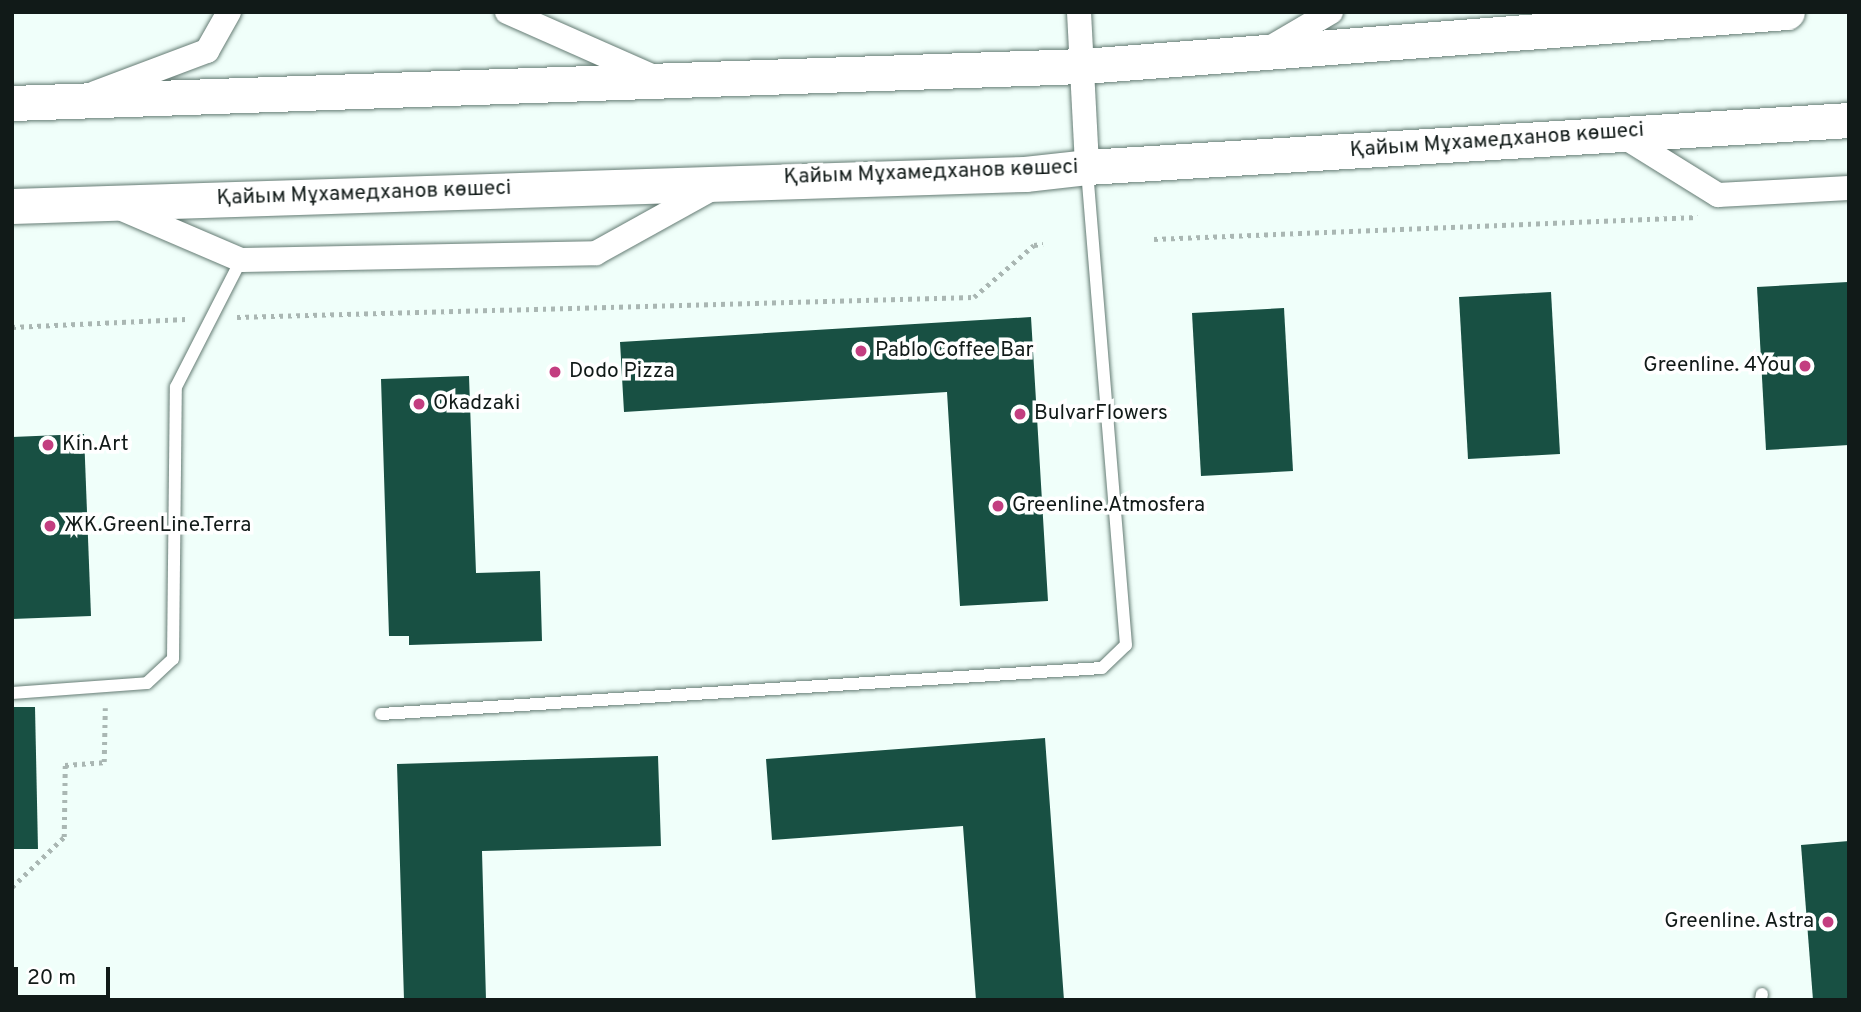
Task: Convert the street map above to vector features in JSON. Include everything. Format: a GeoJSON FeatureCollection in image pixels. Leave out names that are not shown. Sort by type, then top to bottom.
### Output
{"type":"FeatureCollection","features":[{"type":"Feature","properties":{"kind":"main road"},"geometry":{"type":"LineString","coordinates":[[12,103],[1083,66],[1665,17],[1787,12]]}},
{"type":"Feature","properties":{"kind":"main road","name":"Қайым Мұхамедханов көшесі"},"geometry":{"type":"LineString","coordinates":[[12,206],[1025,174],[1087,167],[1849,120]]}},
{"type":"Feature","properties":{"kind":"street"},"geometry":{"type":"LineString","coordinates":[[73,102],[207,51],[229,12]]}},
{"type":"Feature","properties":{"kind":"street"},"geometry":{"type":"LineString","coordinates":[[507,12],[661,80]]}},
{"type":"Feature","properties":{"kind":"street"},"geometry":{"type":"LineString","coordinates":[[1079,12],[1087,167]]}},
{"type":"Feature","properties":{"kind":"street"},"geometry":{"type":"LineString","coordinates":[[1264,52],[1331,12]]}},
{"type":"Feature","properties":{"kind":"street"},"geometry":{"type":"LineString","coordinates":[[1618,133],[1718,195],[1849,188]]}},
{"type":"Feature","properties":{"kind":"street"},"geometry":{"type":"LineString","coordinates":[[108,203],[241,260],[596,253],[723,182]]}},
{"type":"Feature","properties":{"kind":"lane"},"geometry":{"type":"LineString","coordinates":[[381,714],[1102,668],[1126,645],[1087,167]]}},
{"type":"Feature","properties":{"kind":"lane"},"geometry":{"type":"LineString","coordinates":[[12,692],[147,682],[173,659],[176,387],[241,260]]}},
{"type":"Feature","properties":{"kind":"path"},"geometry":{"type":"LineString","coordinates":[[1154,239],[1712,216]]}},
{"type":"Feature","properties":{"kind":"path"},"geometry":{"type":"LineString","coordinates":[[12,327],[213,317],[974,297],[1034,245],[1043,244]]}},
{"type":"Feature","properties":{"kind":"path"},"geometry":{"type":"LineString","coordinates":[[12,887],[64,837],[65,765],[104,762],[105,686]]}},
{"type":"Feature","properties":{"kind":"building","name":"Greenline. 4You"},"geometry":{"type":"Polygon","coordinates":[[[1848,282],[1849,445],[1766,450],[1757,287],[1848,282]]]}},
{"type":"Feature","properties":{"kind":"building"},"geometry":{"type":"Polygon","coordinates":[[[1551,292],[1560,454],[1468,459],[1459,297],[1551,292]]]}},
{"type":"Feature","properties":{"kind":"building"},"geometry":{"type":"Polygon","coordinates":[[[1284,308],[1293,471],[1201,476],[1192,313],[1284,308]]]}},
{"type":"Feature","properties":{"kind":"building","name":"Greenline.Atmosfera"},"geometry":{"type":"Polygon","coordinates":[[[1031,317],[1048,601],[960,606],[947,392],[624,412],[620,342],[1031,317]]]}},
{"type":"Feature","properties":{"kind":"building"},"geometry":{"type":"Polygon","coordinates":[[[469,376],[476,573],[540,571],[542,641],[409,645],[409,636],[389,636],[381,379],[469,376]]]}},
{"type":"Feature","properties":{"kind":"building","name":"ЖК.GreenLine.Terra"},"geometry":{"type":"Polygon","coordinates":[[[84,434],[91,616],[12,619],[12,437],[84,434]]]}},
{"type":"Feature","properties":{"kind":"building"},"geometry":{"type":"Polygon","coordinates":[[[12,707],[35,707],[38,849],[12,849],[12,707]]]}},
{"type":"Feature","properties":{"kind":"building"},"geometry":{"type":"Polygon","coordinates":[[[1045,738],[1064,1000],[976,1000],[963,826],[772,840],[766,759],[1045,738]]]}},
{"type":"Feature","properties":{"kind":"building"},"geometry":{"type":"Polygon","coordinates":[[[658,756],[661,846],[482,851],[486,1000],[404,1000],[397,764],[658,756]]]}},
{"type":"Feature","properties":{"kind":"building","name":"Greenline. Astra"},"geometry":{"type":"Polygon","coordinates":[[[1849,841],[1849,1000],[1813,1000],[1801,845],[1849,841]]]}},
{"type":"Feature","properties":{"kind":"place","name":"Pablo Coffee Bar"},"geometry":{"type":"Point","coordinates":[861,351]}},
{"type":"Feature","properties":{"kind":"place","name":"Greenline. 4You"},"geometry":{"type":"Point","coordinates":[1805,366]}},
{"type":"Feature","properties":{"kind":"place","name":"Dodo Pizza"},"geometry":{"type":"Point","coordinates":[555,372]}},
{"type":"Feature","properties":{"kind":"place","name":"Okadzaki"},"geometry":{"type":"Point","coordinates":[419,404]}},
{"type":"Feature","properties":{"kind":"place","name":"BulvarFlowers"},"geometry":{"type":"Point","coordinates":[1020,414]}},
{"type":"Feature","properties":{"kind":"place","name":"Kin.Art"},"geometry":{"type":"Point","coordinates":[48,445]}},
{"type":"Feature","properties":{"kind":"place","name":"Greenline.Atmosfera"},"geometry":{"type":"Point","coordinates":[998,506]}},
{"type":"Feature","properties":{"kind":"place","name":"ЖК.GreenLine.Terra"},"geometry":{"type":"Point","coordinates":[50,526]}},
{"type":"Feature","properties":{"kind":"place","name":"Greenline. Astra"},"geometry":{"type":"Point","coordinates":[1828,922]}}]}
